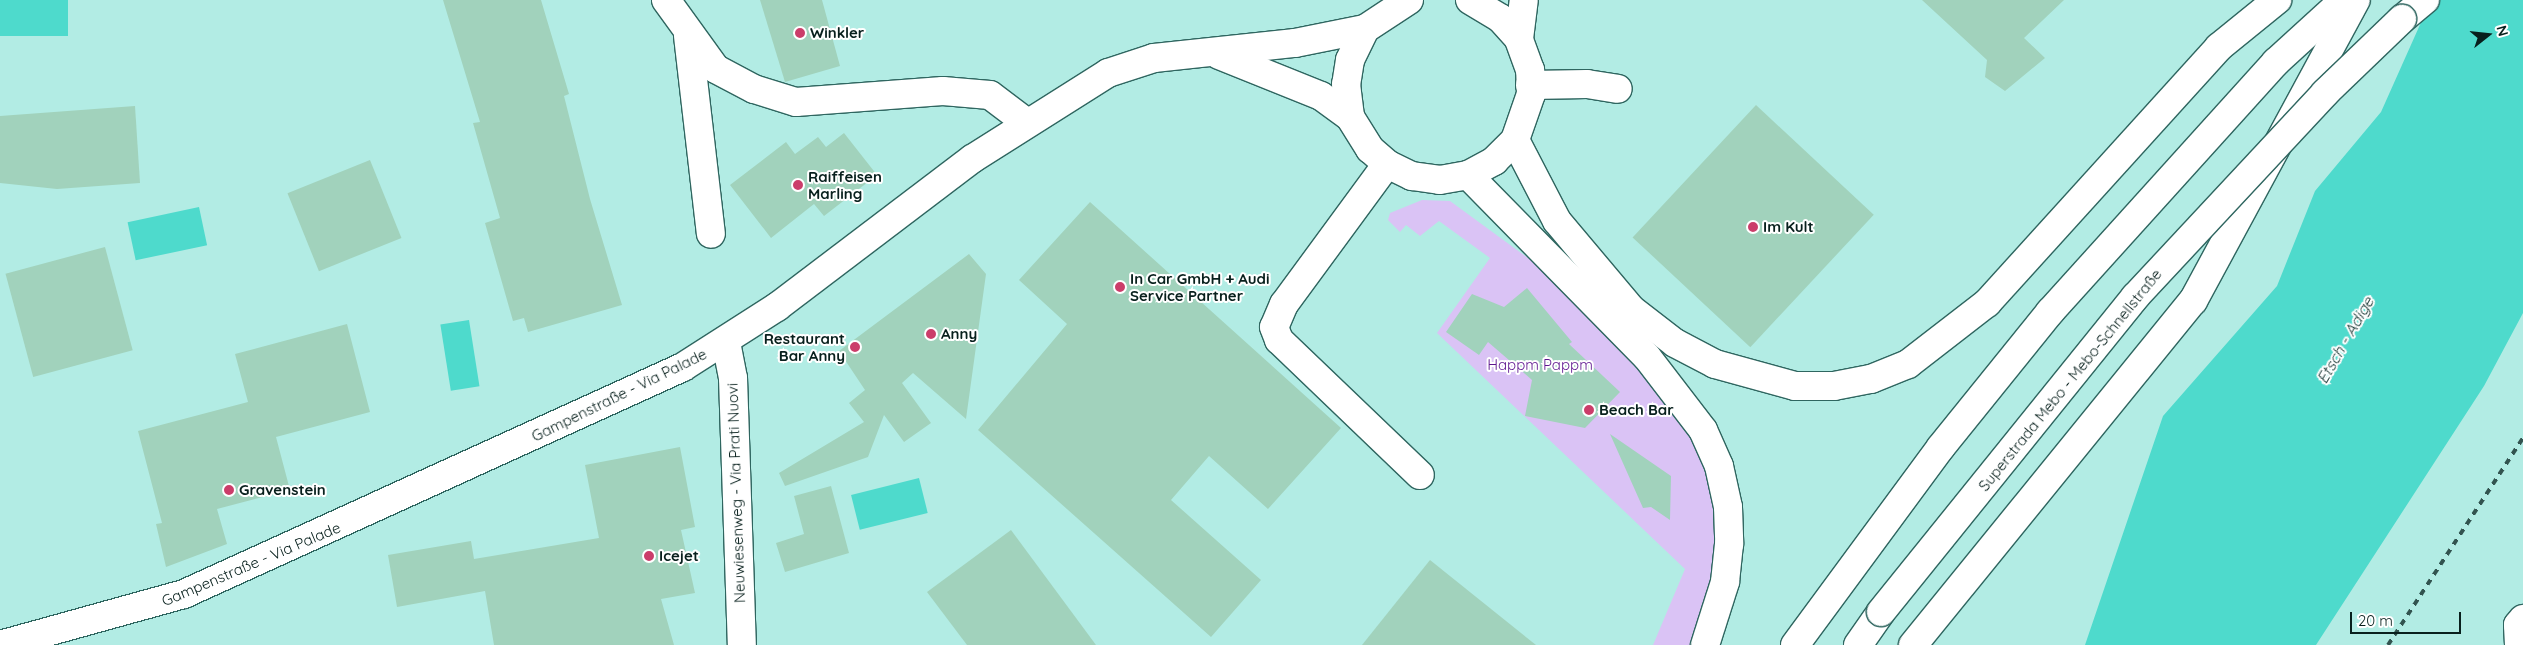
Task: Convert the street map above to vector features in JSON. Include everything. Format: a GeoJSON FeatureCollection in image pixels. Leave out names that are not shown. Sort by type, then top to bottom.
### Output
{"type":"FeatureCollection","features":[{"type":"Feature","properties":{"kind":"main road"},"geometry":{"type":"LineString","coordinates":[[666,0],[688,36],[716,69],[754,89],[796,102],[960,92],[990,95],[1027,123]]}},
{"type":"Feature","properties":{"kind":"main road"},"geometry":{"type":"LineString","coordinates":[[1408,0],[1365,29],[1350,60],[1346,84],[1350,117],[1370,149],[1387,164],[1431,179],[1468,175],[1494,161],[1515,140],[1526,118],[1530,85],[1519,39],[1524,0]]}},
{"type":"Feature","properties":{"kind":"main road"},"geometry":{"type":"LineString","coordinates":[[1470,0],[1500,18],[1519,39]]}},
{"type":"Feature","properties":{"kind":"main road"},"geometry":{"type":"LineString","coordinates":[[1515,140],[1557,221],[1630,309],[1675,343],[1715,364],[1795,386],[1834,386],[1871,379],[1908,364],[1987,303],[2219,47],[2277,0]]}},
{"type":"Feature","properties":{"kind":"main road"},"geometry":{"type":"LineString","coordinates":[[1795,645],[1941,447],[2171,174],[2276,62],[2344,0]]}},
{"type":"Feature","properties":{"kind":"main road"},"geometry":{"type":"LineString","coordinates":[[1913,645],[2193,301],[2356,0]]}},
{"type":"Feature","properties":{"kind":"main road","name":"Superstrada Mebo - Mebo-Schnellstraße"},"geometry":{"type":"LineString","coordinates":[[1858,645],[1881,612],[2134,297],[2325,93],[2425,0]]}},
{"type":"Feature","properties":{"kind":"main road","name":"Gampenstraße - Via Palade"},"geometry":{"type":"LineString","coordinates":[[0,645],[184,594],[641,388],[726,342],[1027,123],[1108,73],[1154,58],[1217,54],[1338,37],[1365,29]]}},
{"type":"Feature","properties":{"kind":"main road"},"geometry":{"type":"LineString","coordinates":[[688,36],[711,234]]}},
{"type":"Feature","properties":{"kind":"main road","name":"Gampenstraße - Via Palade"},"geometry":{"type":"LineString","coordinates":[[1217,54],[1321,96],[1350,117]]}},
{"type":"Feature","properties":{"kind":"main road"},"geometry":{"type":"LineString","coordinates":[[1530,85],[1587,84],[1618,89]]}},
{"type":"Feature","properties":{"kind":"main road"},"geometry":{"type":"LineString","coordinates":[[1387,164],[1284,304],[1274,327],[1279,340],[1420,475]]}},
{"type":"Feature","properties":{"kind":"main road"},"geometry":{"type":"LineString","coordinates":[[1468,175],[1647,356],[1703,430],[1719,466],[1728,507],[1729,544],[1726,582],[1704,645]]}},
{"type":"Feature","properties":{"kind":"main road","name":"Neuwiesenweg - Via Prati Nuovi"},"geometry":{"type":"LineString","coordinates":[[726,342],[733,378],[742,645]]}},
{"type":"Feature","properties":{"kind":"main road"},"geometry":{"type":"LineString","coordinates":[[2519,645],[2518,625],[2523,619]]}},
{"type":"Feature","properties":{"kind":"green space","name":"Happm Pappm"},"geometry":{"type":"Polygon","coordinates":[[[1422,200],[1450,201],[1543,269],[1703,430],[1728,507],[1705,645],[1653,645],[1685,569],[1437,333],[1490,258],[1439,221],[1420,236],[1406,225],[1400,232],[1388,220],[1390,213],[1422,200]]]}},
{"type":"Feature","properties":{"kind":"water"},"geometry":{"type":"Polygon","coordinates":[[[0,0],[68,0],[68,36],[0,36],[0,0]]]}},
{"type":"Feature","properties":{"kind":"water","name":"Etsch - Adige"},"geometry":{"type":"Polygon","coordinates":[[[2431,0],[2523,0],[2523,313],[2484,386],[2316,645],[2085,645],[2163,416],[2277,286],[2315,191],[2381,112],[2431,0]]]}},
{"type":"Feature","properties":{"kind":"water"},"geometry":{"type":"Polygon","coordinates":[[[199,207],[207,245],[136,260],[128,222],[199,207]]]}},
{"type":"Feature","properties":{"kind":"water"},"geometry":{"type":"Polygon","coordinates":[[[469,320],[479,386],[451,391],[440,325],[469,320]]]}},
{"type":"Feature","properties":{"kind":"water"},"geometry":{"type":"Polygon","coordinates":[[[919,478],[928,513],[860,530],[851,495],[919,478]]]}},
{"type":"Feature","properties":{"kind":"building"},"geometry":{"type":"Polygon","coordinates":[[[443,0],[541,0],[569,94],[564,96],[590,199],[622,305],[528,332],[524,318],[513,321],[485,223],[500,218],[473,123],[480,122],[443,0]]]}},
{"type":"Feature","properties":{"kind":"building","name":"Winkler"},"geometry":{"type":"Polygon","coordinates":[[[760,0],[822,0],[840,66],[785,82],[760,0]]]}},
{"type":"Feature","properties":{"kind":"building"},"geometry":{"type":"Polygon","coordinates":[[[1922,0],[2064,0],[2024,38],[2045,58],[2005,91],[1985,77],[1987,60],[1922,0]]]}},
{"type":"Feature","properties":{"kind":"building","name":"Im Kult"},"geometry":{"type":"Polygon","coordinates":[[[1756,105],[1874,215],[1750,347],[1633,237],[1756,105]]]}},
{"type":"Feature","properties":{"kind":"building"},"geometry":{"type":"Polygon","coordinates":[[[135,106],[140,183],[57,189],[0,183],[0,116],[135,106]]]}},
{"type":"Feature","properties":{"kind":"building","name":"Raiffeisen Marling"},"geometry":{"type":"Polygon","coordinates":[[[844,133],[877,175],[824,216],[814,204],[771,238],[730,185],[786,142],[795,154],[818,137],[826,147],[844,133]]]}},
{"type":"Feature","properties":{"kind":"building"},"geometry":{"type":"Polygon","coordinates":[[[370,160],[401,238],[319,271],[287,193],[370,160]]]}},
{"type":"Feature","properties":{"kind":"building"},"geometry":{"type":"Polygon","coordinates":[[[1090,202],[1341,428],[1268,509],[1209,456],[1171,500],[1261,580],[1211,637],[978,430],[1067,324],[1019,280],[1090,202]]]}},
{"type":"Feature","properties":{"kind":"building"},"geometry":{"type":"Polygon","coordinates":[[[105,247],[133,350],[33,377],[6,274],[105,247]]]}},
{"type":"Feature","properties":{"kind":"building"},"geometry":{"type":"Polygon","coordinates":[[[969,254],[986,274],[966,419],[913,373],[902,383],[931,423],[904,442],[884,415],[868,457],[785,486],[779,473],[864,422],[849,403],[865,390],[839,351],[969,254]]]}},
{"type":"Feature","properties":{"kind":"building"},"geometry":{"type":"Polygon","coordinates":[[[1527,288],[1572,342],[1569,344],[1620,392],[1585,428],[1525,416],[1532,380],[1488,342],[1479,355],[1446,332],[1472,294],[1504,307],[1527,288]]]}},
{"type":"Feature","properties":{"kind":"building"},"geometry":{"type":"Polygon","coordinates":[[[347,324],[370,412],[276,437],[290,490],[217,509],[227,544],[166,567],[156,524],[162,523],[138,431],[248,402],[235,354],[347,324]]]}},
{"type":"Feature","properties":{"kind":"building"},"geometry":{"type":"Polygon","coordinates":[[[1610,434],[1671,476],[1670,520],[1651,507],[1643,508],[1610,434]]]}},
{"type":"Feature","properties":{"kind":"building"},"geometry":{"type":"Polygon","coordinates":[[[680,447],[695,527],[681,530],[695,593],[661,599],[674,645],[494,645],[485,591],[397,607],[388,555],[471,541],[474,559],[599,538],[585,465],[680,447]]]}},
{"type":"Feature","properties":{"kind":"building"},"geometry":{"type":"Polygon","coordinates":[[[831,486],[849,553],[785,572],[776,543],[804,534],[794,496],[831,486]]]}},
{"type":"Feature","properties":{"kind":"building"},"geometry":{"type":"Polygon","coordinates":[[[1011,530],[1096,645],[967,645],[927,592],[1011,530]]]}},
{"type":"Feature","properties":{"kind":"building"},"geometry":{"type":"Polygon","coordinates":[[[1430,560],[1536,645],[1362,645],[1430,560]]]}},
{"type":"Feature","properties":{"kind":"railway"},"geometry":{"type":"LineString","coordinates":[[2388,645],[2523,438]]}},
{"type":"Feature","properties":{"kind":"place","name":"Winkler"},"geometry":{"type":"Point","coordinates":[800,33]}},
{"type":"Feature","properties":{"kind":"place","name":"Raiffeisen Marling"},"geometry":{"type":"Point","coordinates":[798,185]}},
{"type":"Feature","properties":{"kind":"place","name":"Im Kult"},"geometry":{"type":"Point","coordinates":[1753,227]}},
{"type":"Feature","properties":{"kind":"place","name":"In Car GmbH + Audi Service Partner"},"geometry":{"type":"Point","coordinates":[1120,287]}},
{"type":"Feature","properties":{"kind":"place","name":"Anny"},"geometry":{"type":"Point","coordinates":[931,334]}},
{"type":"Feature","properties":{"kind":"place","name":"Restaurant Bar Anny"},"geometry":{"type":"Point","coordinates":[855,347]}},
{"type":"Feature","properties":{"kind":"place","name":"Beach Bar"},"geometry":{"type":"Point","coordinates":[1589,410]}},
{"type":"Feature","properties":{"kind":"place","name":"Gravenstein"},"geometry":{"type":"Point","coordinates":[229,490]}},
{"type":"Feature","properties":{"kind":"place","name":"Icejet"},"geometry":{"type":"Point","coordinates":[649,556]}}]}
